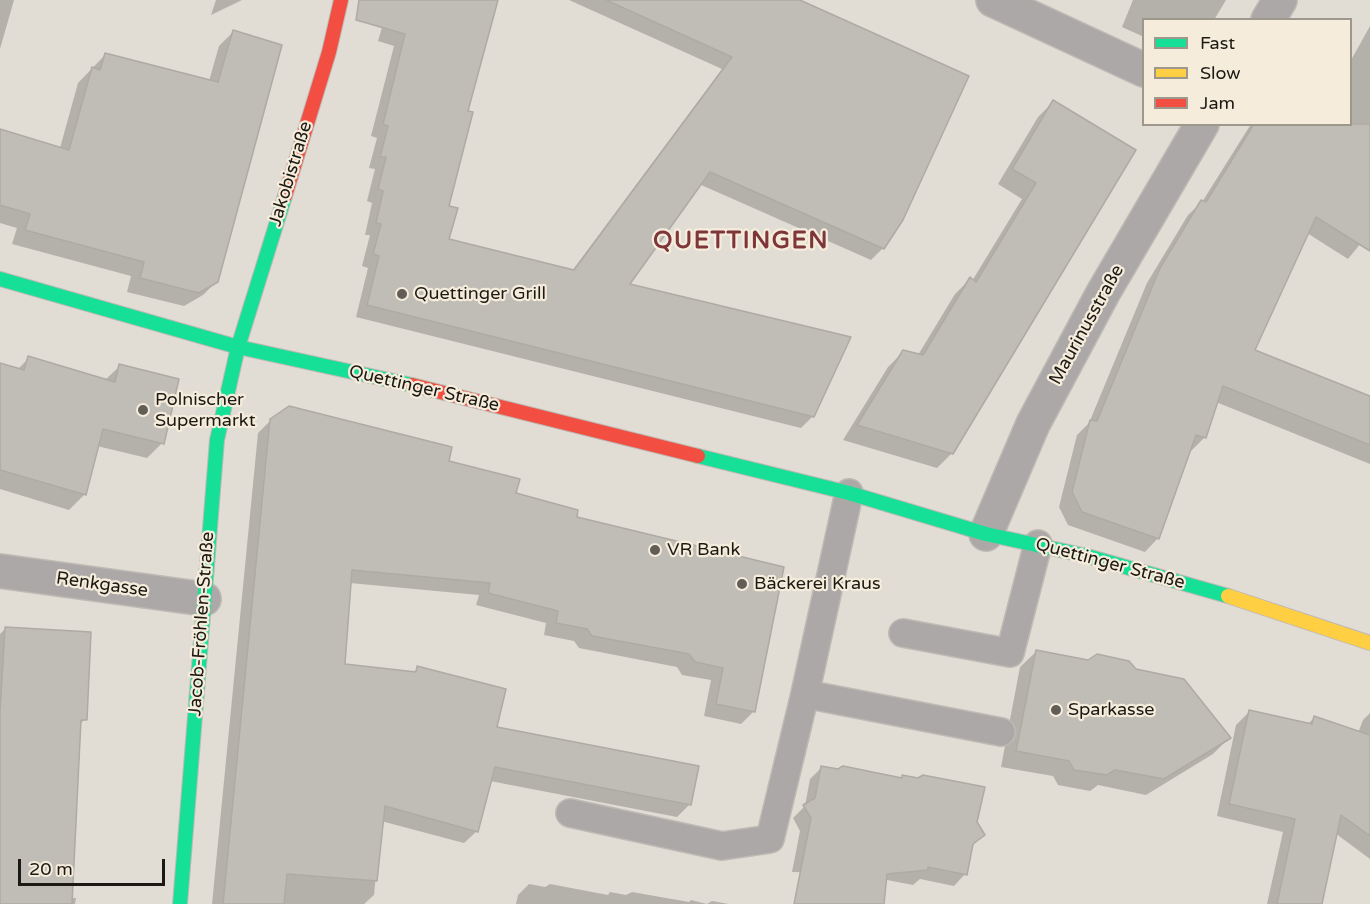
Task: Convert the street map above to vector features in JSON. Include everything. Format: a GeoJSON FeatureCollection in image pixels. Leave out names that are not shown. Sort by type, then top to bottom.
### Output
{"type":"FeatureCollection","features":[{"type":"Feature","properties":{"kind":"street","name":"Jakobistraße"},"geometry":{"type":"LineString","coordinates":[[238,346],[329,52],[341,0]]}},
{"type":"Feature","properties":{"kind":"street"},"geometry":{"type":"LineString","coordinates":[[993,0],[1142,70]]}},
{"type":"Feature","properties":{"kind":"street"},"geometry":{"type":"LineString","coordinates":[[1269,18],[1281,0]]}},
{"type":"Feature","properties":{"kind":"street","name":"Maurinusstraße"},"geometry":{"type":"LineString","coordinates":[[986,534],[1033,424],[1103,293],[1201,126]]}},
{"type":"Feature","properties":{"kind":"street","name":"Quettinger Straße"},"geometry":{"type":"LineString","coordinates":[[0,279],[238,346],[384,378],[849,492],[986,534],[1038,544],[1270,608],[1370,643]]}},
{"type":"Feature","properties":{"kind":"street","name":"Jacob-Fröhlen-Straße"},"geometry":{"type":"LineString","coordinates":[[180,904],[217,440],[238,346]]}},
{"type":"Feature","properties":{"kind":"street","name":"Renkgasse"},"geometry":{"type":"LineString","coordinates":[[0,571],[204,599]]}},
{"type":"Feature","properties":{"kind":"lane"},"geometry":{"type":"LineString","coordinates":[[570,813],[722,846],[770,839],[805,694],[849,492]]}},
{"type":"Feature","properties":{"kind":"lane"},"geometry":{"type":"LineString","coordinates":[[903,633],[1010,652],[1038,544]]}},
{"type":"Feature","properties":{"kind":"lane"},"geometry":{"type":"LineString","coordinates":[[805,694],[1001,732]]}},
{"type":"Feature","properties":{"kind":"building"},"geometry":{"type":"Polygon","coordinates":[[[359,0],[498,0],[468,111],[473,112],[449,206],[458,208],[449,239],[574,270],[732,57],[606,0],[800,0],[969,76],[903,220],[884,249],[710,172],[630,284],[851,337],[814,417],[367,305],[379,256],[373,254],[381,224],[376,223],[383,191],[378,189],[386,157],[380,157],[388,126],[383,124],[405,34],[356,20],[359,0]]]}},
{"type":"Feature","properties":{"kind":"building"},"geometry":{"type":"Polygon","coordinates":[[[233,30],[282,45],[218,282],[199,293],[140,278],[144,262],[25,230],[30,214],[0,205],[0,129],[69,150],[92,67],[100,70],[105,53],[218,82],[233,30]]]}},
{"type":"Feature","properties":{"kind":"building"},"geometry":{"type":"Polygon","coordinates":[[[1053,100],[1136,150],[953,454],[857,425],[903,350],[923,355],[970,277],[976,282],[1036,183],[1012,169],[1053,100]]]}},
{"type":"Feature","properties":{"kind":"building"},"geometry":{"type":"Polygon","coordinates":[[[1370,124],[1370,251],[1316,217],[1255,350],[1370,396],[1370,445],[1223,386],[1206,438],[1196,435],[1159,539],[1082,512],[1072,492],[1090,420],[1097,421],[1160,268],[1201,200],[1206,202],[1253,126],[1370,124]]]}},
{"type":"Feature","properties":{"kind":"building"},"geometry":{"type":"Polygon","coordinates":[[[28,356],[115,382],[119,364],[179,379],[164,444],[103,429],[86,495],[0,470],[0,363],[24,370],[28,356]]]}},
{"type":"Feature","properties":{"kind":"building"},"geometry":{"type":"Polygon","coordinates":[[[289,406],[452,447],[449,461],[520,479],[516,493],[578,510],[577,517],[784,567],[755,712],[716,704],[723,668],[695,662],[689,654],[592,636],[587,629],[556,623],[558,611],[488,593],[490,583],[352,570],[345,664],[416,672],[417,666],[506,689],[497,727],[699,766],[691,805],[495,767],[478,832],[385,806],[377,881],[287,874],[284,904],[223,904],[270,419],[289,406]]]}},
{"type":"Feature","properties":{"kind":"building"},"geometry":{"type":"Polygon","coordinates":[[[5,627],[91,632],[87,720],[81,720],[72,904],[0,904],[0,711],[5,627]]]}},
{"type":"Feature","properties":{"kind":"building"},"geometry":{"type":"Polygon","coordinates":[[[1036,650],[1088,660],[1097,654],[1129,661],[1136,669],[1184,679],[1231,738],[1164,779],[1115,770],[1107,775],[1074,770],[1069,761],[1016,751],[1036,650]]]}},
{"type":"Feature","properties":{"kind":"building"},"geometry":{"type":"Polygon","coordinates":[[[1249,710],[1312,724],[1314,716],[1370,735],[1370,836],[1341,815],[1322,904],[1277,904],[1295,819],[1229,804],[1249,710]]]}},
{"type":"Feature","properties":{"kind":"building"},"geometry":{"type":"Polygon","coordinates":[[[821,766],[838,769],[843,766],[902,778],[902,775],[918,778],[923,775],[985,787],[977,822],[985,835],[973,844],[967,875],[928,867],[928,870],[887,874],[884,904],[794,904],[811,818],[803,805],[815,798],[821,766]]]}},
{"type":"Feature","properties":{"kind":"traffic: fast"},"geometry":{"type":"LineString","coordinates":[[180,904],[217,440],[238,347],[285,196]]}},
{"type":"Feature","properties":{"kind":"traffic: fast"},"geometry":{"type":"LineString","coordinates":[[0,279],[238,347],[412,385]]}},
{"type":"Feature","properties":{"kind":"traffic: fast"},"geometry":{"type":"LineString","coordinates":[[698,456],[849,493],[986,534],[1087,556],[1228,596]]}},
{"type":"Feature","properties":{"kind":"traffic: slow"},"geometry":{"type":"LineString","coordinates":[[1228,596],[1370,643]]}},
{"type":"Feature","properties":{"kind":"traffic: jam"},"geometry":{"type":"LineString","coordinates":[[285,196],[329,52],[341,0]]}},
{"type":"Feature","properties":{"kind":"traffic: jam"},"geometry":{"type":"LineString","coordinates":[[412,385],[698,456]]}},
{"type":"Feature","properties":{"kind":"place","name":"Quettinger Grill"},"geometry":{"type":"Point","coordinates":[402,294]}},
{"type":"Feature","properties":{"kind":"place","name":"Polnischer Supermarkt"},"geometry":{"type":"Point","coordinates":[143,410]}},
{"type":"Feature","properties":{"kind":"place","name":"VR Bank"},"geometry":{"type":"Point","coordinates":[655,550]}},
{"type":"Feature","properties":{"kind":"place","name":"Bäckerei Kraus"},"geometry":{"type":"Point","coordinates":[742,584]}},
{"type":"Feature","properties":{"kind":"place","name":"Sparkasse"},"geometry":{"type":"Point","coordinates":[1056,710]}},
{"type":"Feature","properties":{"kind":"district","name":"QUETTINGEN"},"geometry":{"type":"Point","coordinates":[741,242]}}]}
